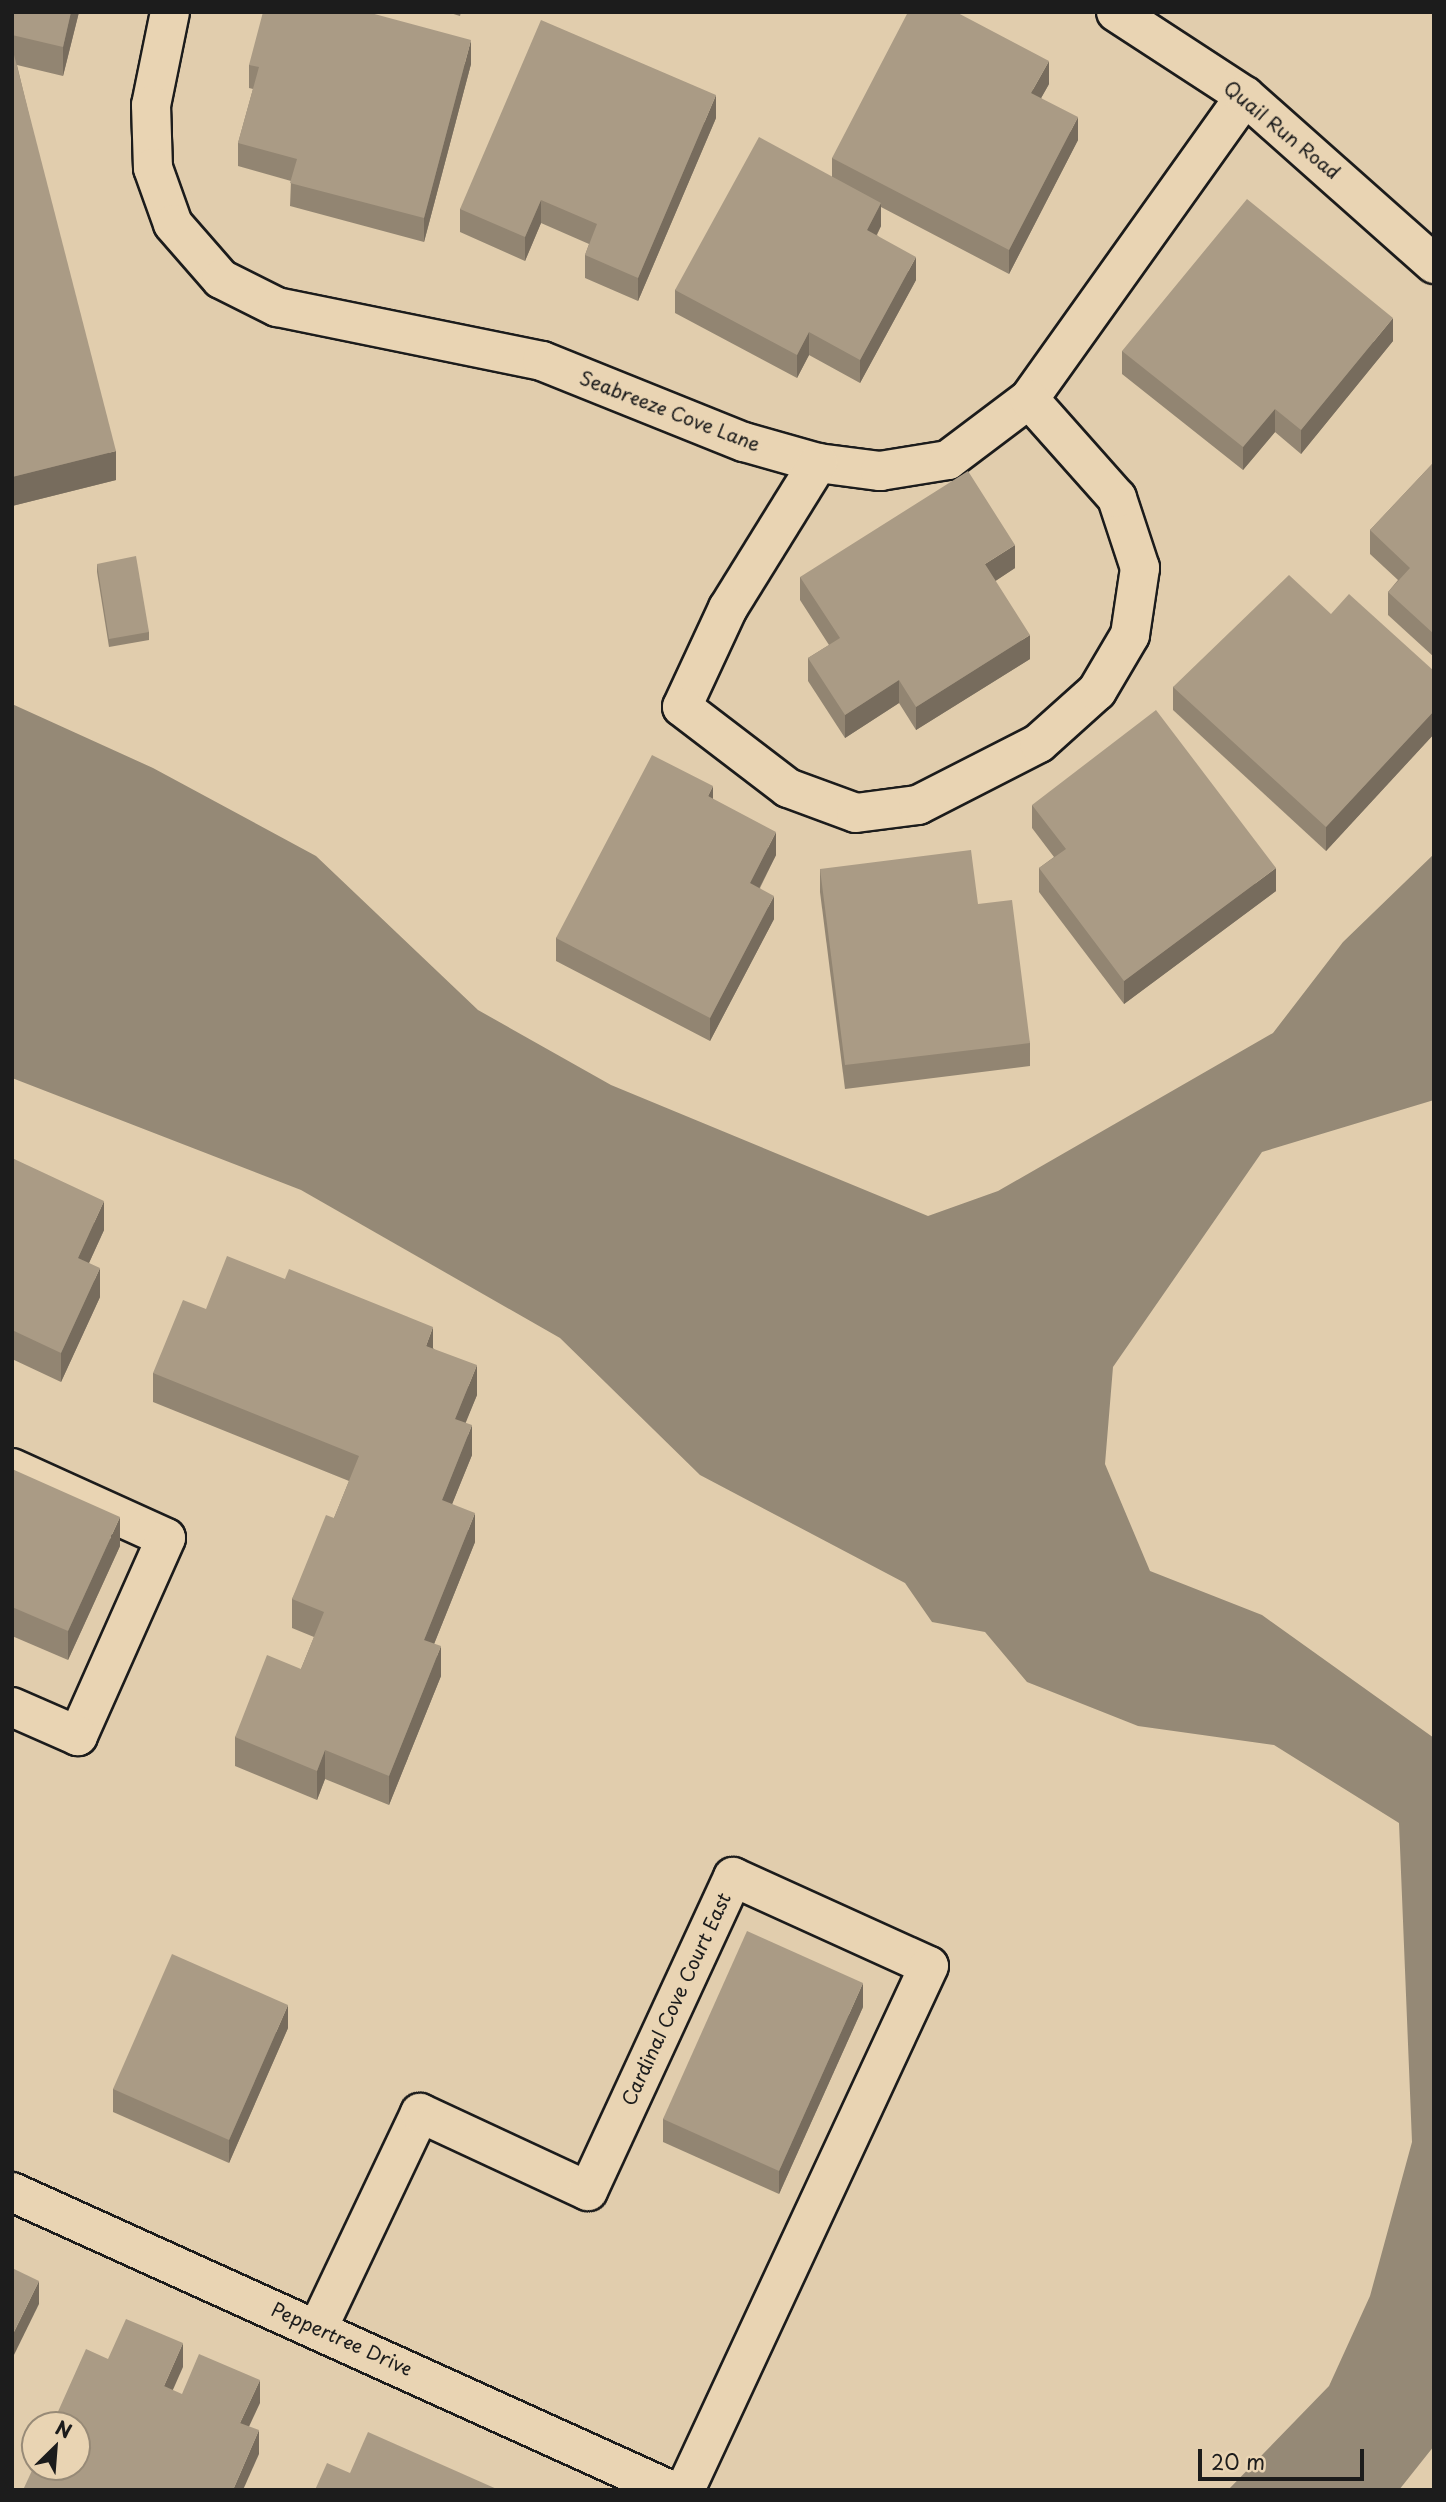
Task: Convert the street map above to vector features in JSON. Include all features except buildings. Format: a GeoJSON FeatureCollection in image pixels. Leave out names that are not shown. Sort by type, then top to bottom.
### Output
{"type":"FeatureCollection","features":[{"type":"Feature","properties":{"kind":"street","name":"Seabreeze Cove Lane"},"geometry":{"type":"LineString","coordinates":[[170,12],[151,105],[152,168],[173,224],[220,279],[277,307],[346,326],[542,361],[744,442],[818,463],[880,471],[948,460],[1029,399],[1245,96]]}},
{"type":"Feature","properties":{"kind":"street","name":"Quail Run Road"},"geometry":{"type":"LineString","coordinates":[[1116,12],[1245,96],[1434,264]]}},
{"type":"Feature","properties":{"kind":"street"},"geometry":{"type":"LineString","coordinates":[[818,463],[728,608],[682,707],[788,788],[856,813],[918,805],[1039,743],[1097,691],[1130,635],[1140,568],[1117,498],[1029,399]]}},
{"type":"Feature","properties":{"kind":"street"},"geometry":{"type":"LineString","coordinates":[[12,1468],[166,1538],[78,1736],[12,1707]]}},
{"type":"Feature","properties":{"kind":"street","name":"Cardinal Cove Court East"},"geometry":{"type":"LineString","coordinates":[[318,2328],[420,2113],[588,2191],[733,1877],[929,1966],[685,2490]]}},
{"type":"Feature","properties":{"kind":"street","name":"Peppertree Drive"},"geometry":{"type":"LineString","coordinates":[[12,2192],[318,2328],[670,2490]]}},
{"type":"Feature","properties":{"kind":"shaded area"},"geometry":{"type":"Polygon","coordinates":[[[12,704],[153,768],[316,856],[478,1010],[611,1085],[928,1216],[998,1191],[1273,1033],[1343,942],[1434,854],[1434,1100],[1262,1152],[1113,1367],[1105,1464],[1150,1571],[1262,1615],[1434,1738],[1434,2446],[1399,2490],[1228,2490],[1329,2386],[1370,2296],[1412,2142],[1399,1823],[1274,1745],[1138,1726],[1027,1682],[985,1632],[932,1622],[905,1583],[700,1475],[560,1338],[301,1190],[12,1078],[12,704]]]}}]}
